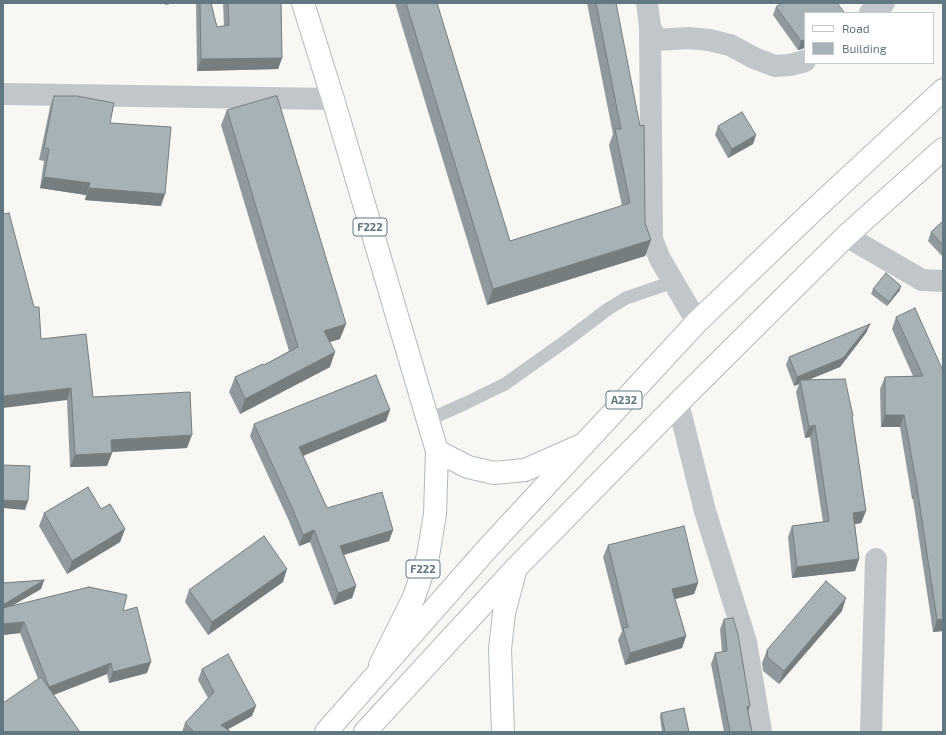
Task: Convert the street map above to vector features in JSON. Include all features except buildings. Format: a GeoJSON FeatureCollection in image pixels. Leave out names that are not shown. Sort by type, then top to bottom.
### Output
{"type":"FeatureCollection","features":[{"type":"Feature","properties":{"kind":"main road","name":"F222"},"geometry":{"type":"LineString","coordinates":[[303,3],[333,99],[437,451],[435,514],[428,556],[414,597],[374,677]]}},
{"type":"Feature","properties":{"kind":"main road","name":"A232"},"geometry":{"type":"LineString","coordinates":[[326,732],[487,549],[697,322],[818,206],[943,90]]}},
{"type":"Feature","properties":{"kind":"main road"},"geometry":{"type":"LineString","coordinates":[[365,732],[516,568],[678,403],[846,236],[943,149]]}},
{"type":"Feature","properties":{"kind":"main road"},"geometry":{"type":"LineString","coordinates":[[437,451],[468,467],[494,473],[525,470],[584,444]]}},
{"type":"Feature","properties":{"kind":"main road"},"geometry":{"type":"LineString","coordinates":[[503,732],[500,649],[504,613],[516,568]]}},
{"type":"Feature","properties":{"kind":"street"},"geometry":{"type":"LineString","coordinates":[[647,3],[650,27],[652,239],[660,259],[697,322]]}},
{"type":"Feature","properties":{"kind":"street"},"geometry":{"type":"LineString","coordinates":[[871,12],[884,3]]}},
{"type":"Feature","properties":{"kind":"street"},"geometry":{"type":"LineString","coordinates":[[650,27],[657,40],[688,38],[709,40],[730,45],[754,58],[775,66],[790,65],[804,61]]}},
{"type":"Feature","properties":{"kind":"street"},"geometry":{"type":"LineString","coordinates":[[3,94],[333,99]]}},
{"type":"Feature","properties":{"kind":"street"},"geometry":{"type":"LineString","coordinates":[[846,236],[922,280],[943,281]]}},
{"type":"Feature","properties":{"kind":"street"},"geometry":{"type":"LineString","coordinates":[[678,403],[705,511],[746,642],[761,732]]}},
{"type":"Feature","properties":{"kind":"street"},"geometry":{"type":"LineString","coordinates":[[871,732],[876,559]]}},
{"type":"Feature","properties":{"kind":"lane"},"geometry":{"type":"LineString","coordinates":[[428,420],[505,384],[608,309],[626,298],[673,282]]}}]}
